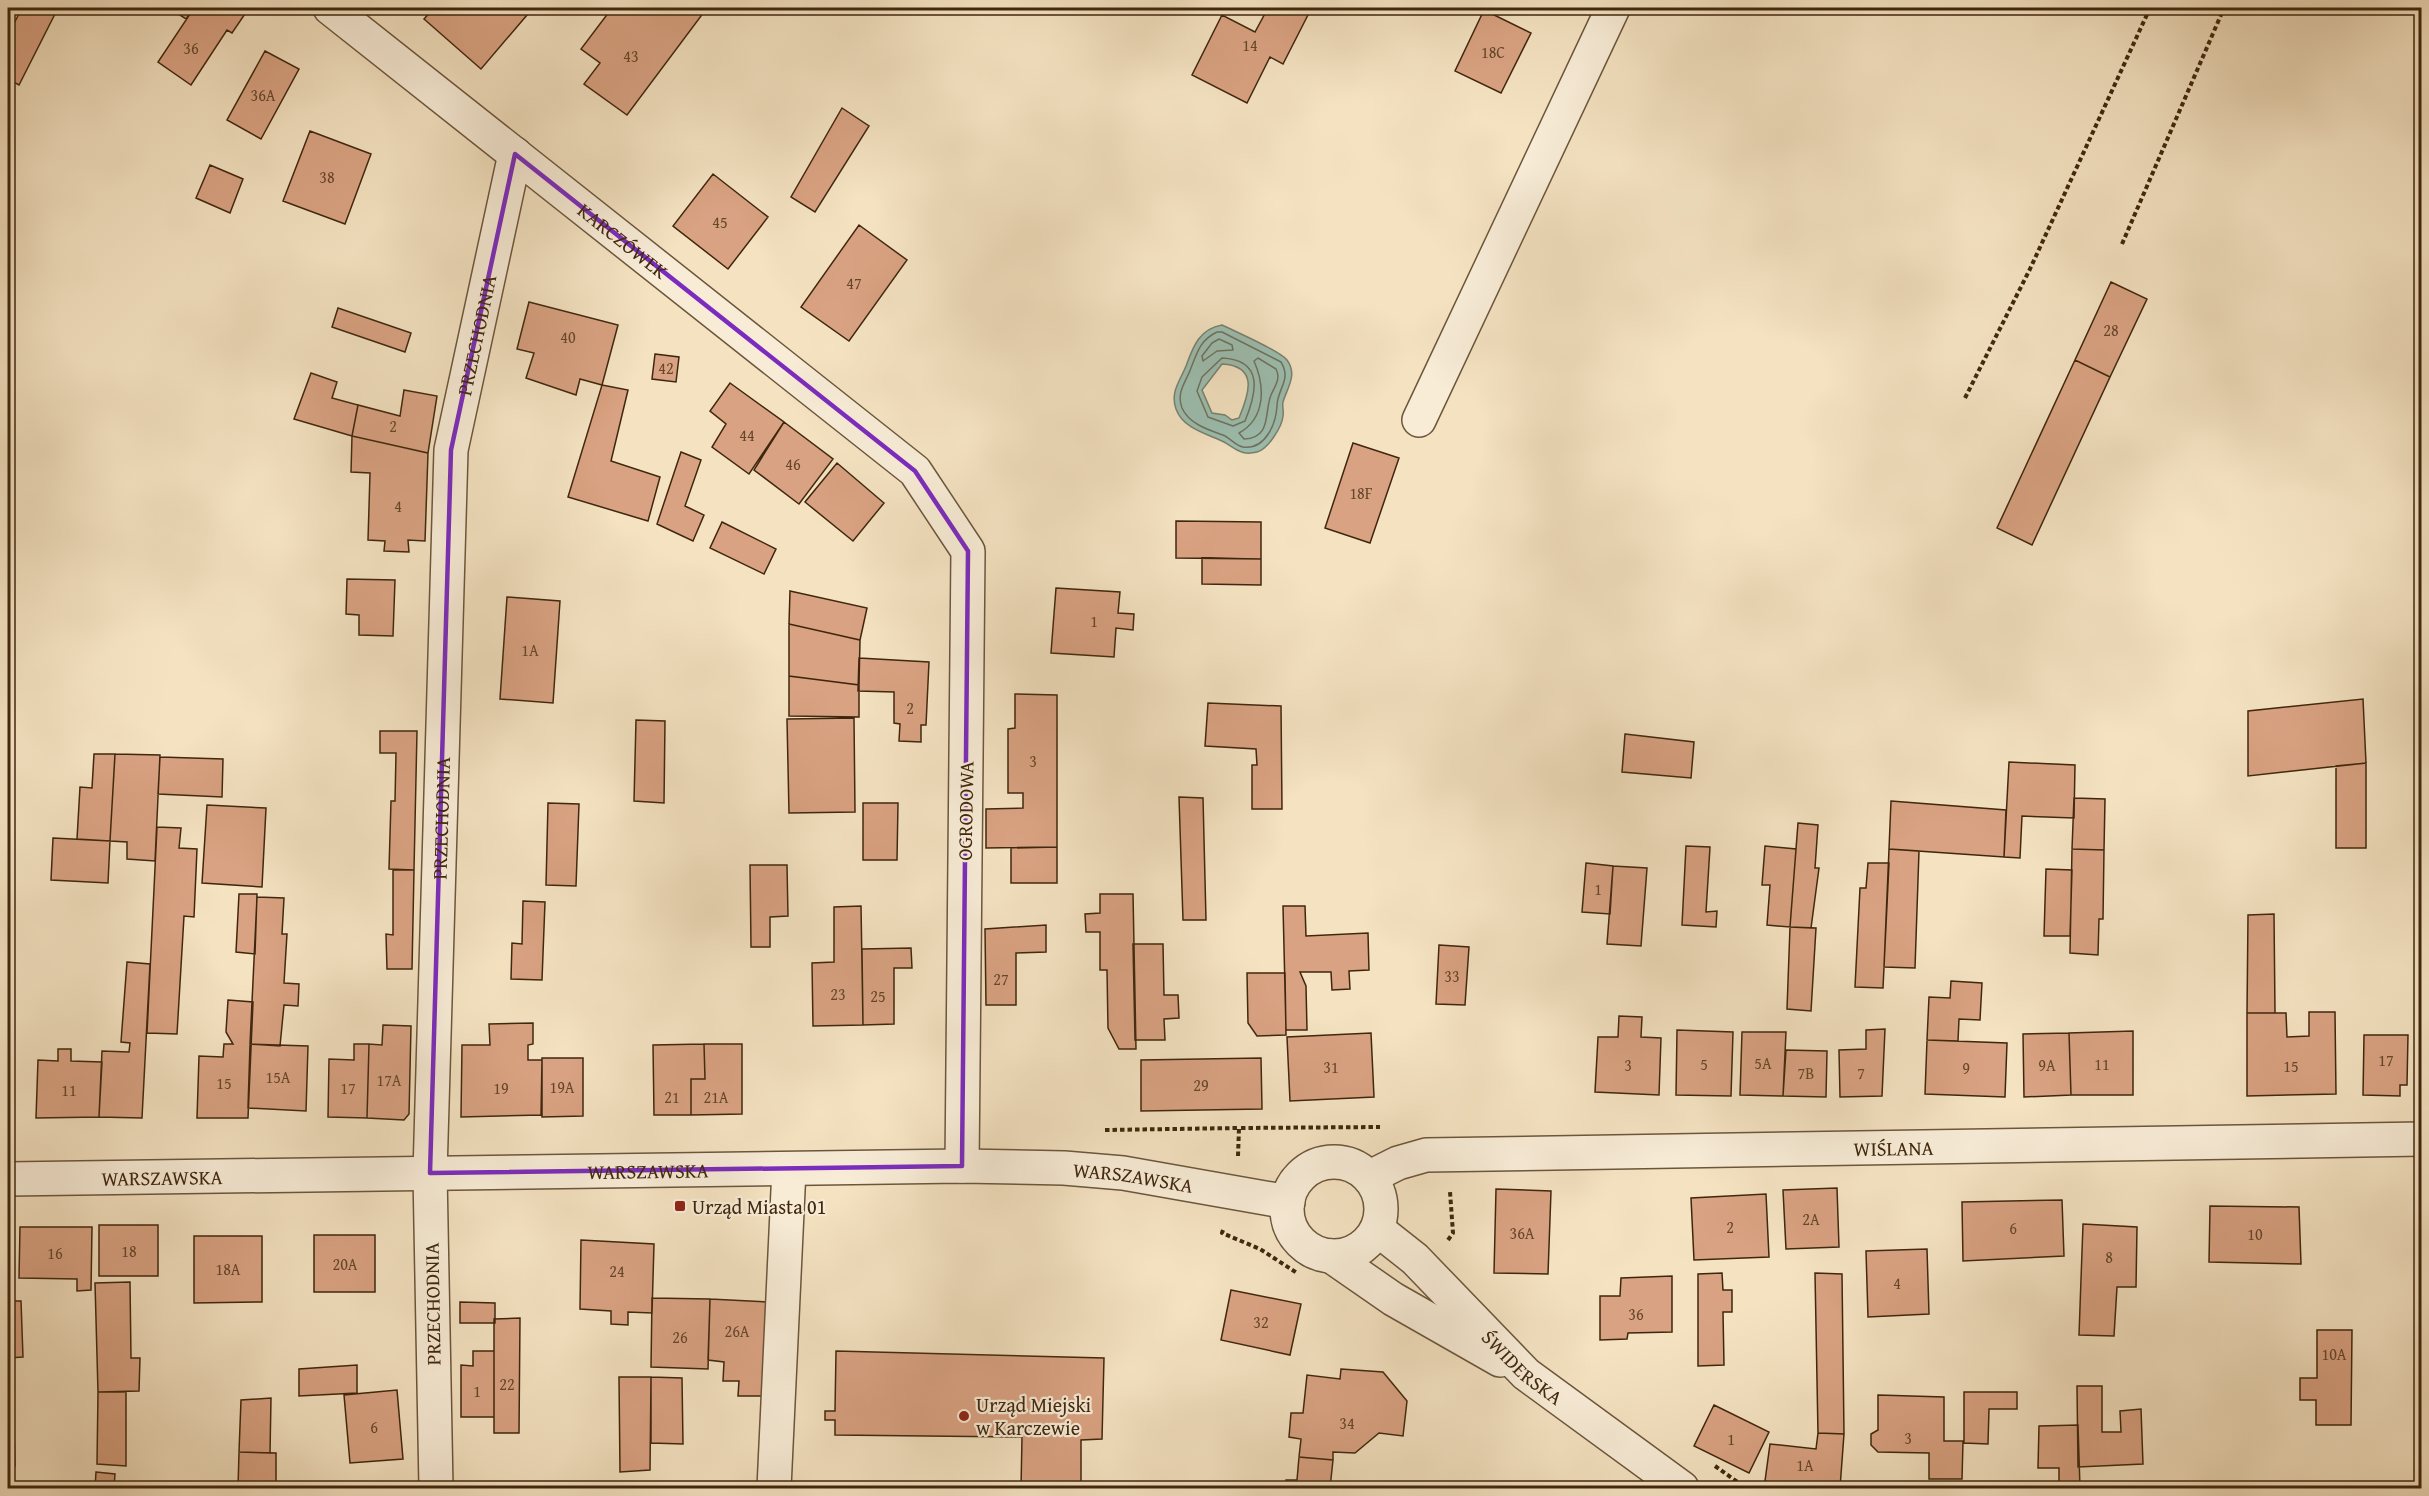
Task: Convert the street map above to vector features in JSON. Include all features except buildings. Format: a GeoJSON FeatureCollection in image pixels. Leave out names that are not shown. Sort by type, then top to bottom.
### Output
{"type":"FeatureCollection","features":[{"type":"Feature","properties":{"kind":"street","name":"KARCZÓWEK"},"geometry":{"type":"LineString","coordinates":[[330,8],[915,471]]}},
{"type":"Feature","properties":{"kind":"street"},"geometry":{"type":"LineString","coordinates":[[1419,420],[1613,8]]}},
{"type":"Feature","properties":{"kind":"street","name":"PRZECHODNIA"},"geometry":{"type":"LineString","coordinates":[[436,1488],[430,1173],[452,450],[515,154]]}},
{"type":"Feature","properties":{"kind":"street","name":"OGRODOWA"},"geometry":{"type":"LineString","coordinates":[[915,471],[968,551],[962,1167]]}},
{"type":"Feature","properties":{"kind":"street","name":"WIŚLANA"},"geometry":{"type":"LineString","coordinates":[[1370,1177],[1398,1163],[1426,1155],[2421,1139]]}},
{"type":"Feature","properties":{"kind":"street"},"geometry":{"type":"LineString","coordinates":[[1331,1256],[1350,1253],[1366,1244],[1377,1229],[1381,1201],[1370,1177],[1355,1166],[1338,1161],[1320,1163],[1305,1172],[1293,1185],[1288,1202],[1288,1217],[1298,1238],[1315,1252],[1331,1256],[1401,1305],[1526,1374]]}},
{"type":"Feature","properties":{"kind":"street","name":"WARSZAWSKA"},"geometry":{"type":"LineString","coordinates":[[8,1179],[962,1167],[1064,1168],[1123,1173],[1288,1202]]}},
{"type":"Feature","properties":{"kind":"street"},"geometry":{"type":"LineString","coordinates":[[774,1488],[789,1169]]}},
{"type":"Feature","properties":{"kind":"street","name":"ŚWIDERSKA"},"geometry":{"type":"LineString","coordinates":[[1377,1229],[1415,1259],[1526,1374],[1682,1488]]}},
{"type":"Feature","properties":{"kind":"path"},"geometry":{"type":"LineString","coordinates":[[1965,398],[2030,269],[2150,8]]}},
{"type":"Feature","properties":{"kind":"path"},"geometry":{"type":"LineString","coordinates":[[2122,244],[2224,8]]}},
{"type":"Feature","properties":{"kind":"path"},"geometry":{"type":"LineString","coordinates":[[1238,1160],[1239,1128],[1383,1127]]}},
{"type":"Feature","properties":{"kind":"highlighted area"},"geometry":{"type":"Polygon","coordinates":[[[515,154],[915,471],[968,551],[962,1166],[430,1173],[451,450],[515,154]]]}},
{"type":"Feature","properties":{"kind":"water"},"geometry":{"type":"Polygon","coordinates":[[[1222,325],[1275,351],[1287,360],[1292,371],[1283,402],[1280,426],[1270,442],[1257,452],[1239,451],[1197,430],[1179,416],[1176,409],[1174,397],[1176,387],[1191,352],[1202,335],[1222,325]],[[1222,364],[1202,390],[1212,413],[1225,415],[1232,420],[1239,418],[1248,391],[1246,376],[1242,370],[1222,364]]]}},
{"type":"Feature","properties":{"kind":"place","name":"Urząd Miasta 01"},"geometry":{"type":"Point","coordinates":[680,1206]}},
{"type":"Feature","properties":{"kind":"place","name":"Urząd Miejski w Karczewie"},"geometry":{"type":"Point","coordinates":[964,1416]}}]}
